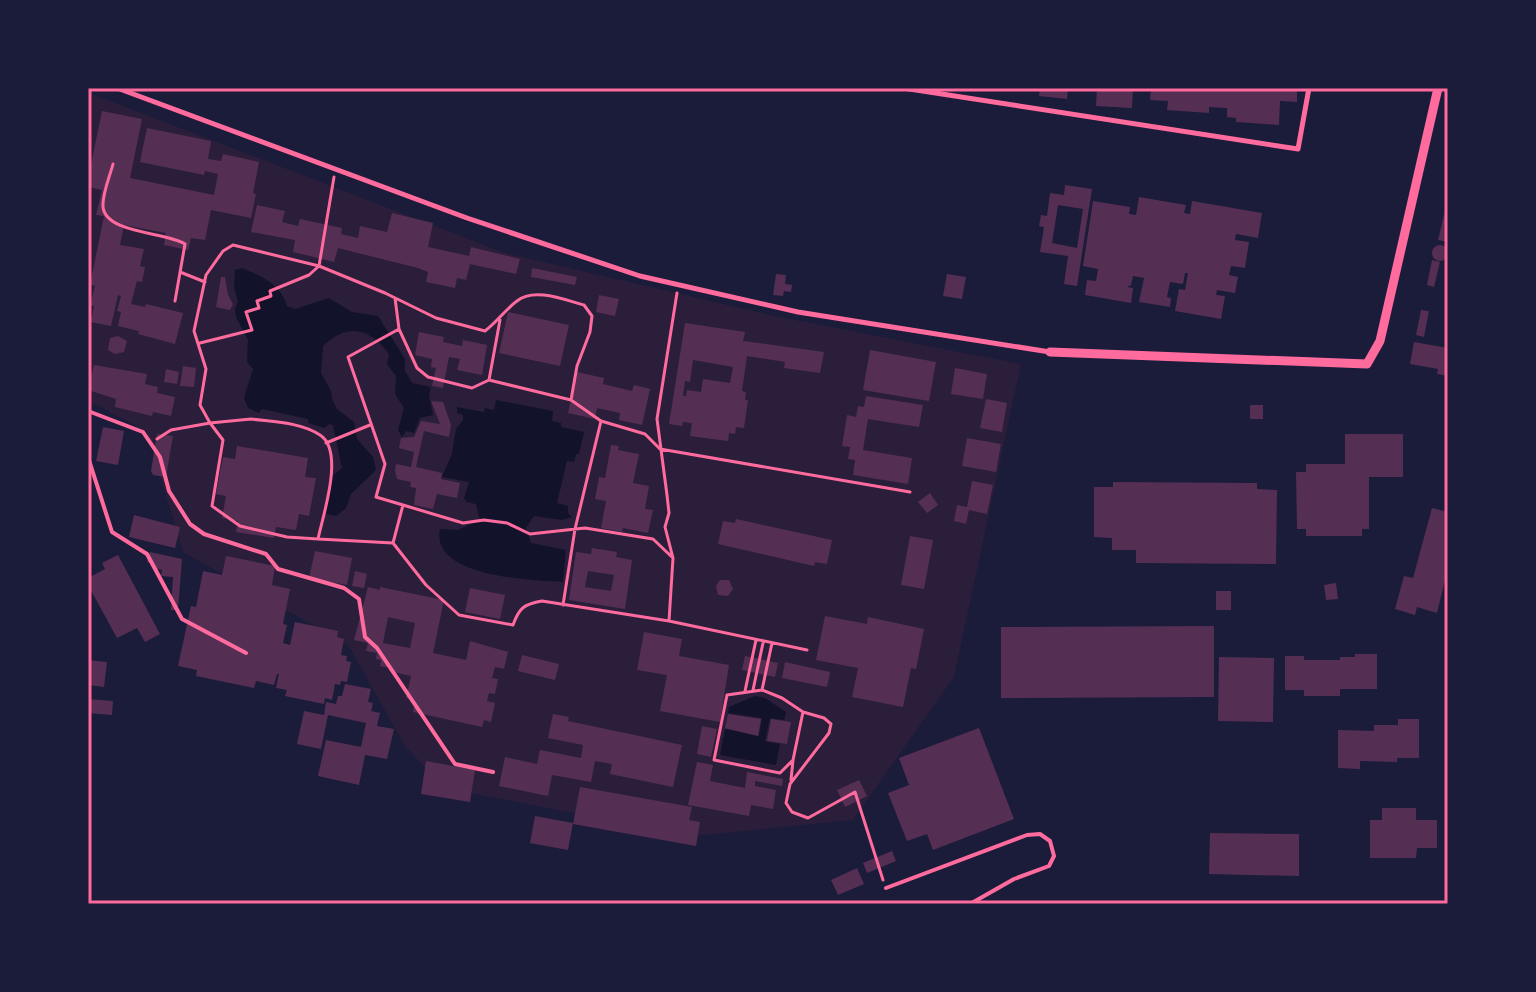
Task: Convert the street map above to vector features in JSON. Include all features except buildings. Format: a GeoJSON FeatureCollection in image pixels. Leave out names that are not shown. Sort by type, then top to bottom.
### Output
{"type":"FeatureCollection","features":[{"type":"Feature","properties":{"kind":"street"},"geometry":{"type":"LineString","coordinates":[[117,88],[467,218],[640,276],[798,312],[1050,352],[1367,364],[1380,341],[1438,88]]}},
{"type":"Feature","properties":{"kind":"street"},"geometry":{"type":"LineString","coordinates":[[903,88],[1298,149],[1309,88]]}},
{"type":"Feature","properties":{"kind":"lane"},"geometry":{"type":"LineString","coordinates":[[88,411],[143,432],[160,457],[169,491],[190,524],[204,534],[266,554],[278,569],[344,588],[359,599],[365,637],[377,648],[455,764],[493,772]]}},
{"type":"Feature","properties":{"kind":"lane"},"geometry":{"type":"LineString","coordinates":[[88,457],[112,532],[147,554],[182,619],[246,653]]}},
{"type":"Feature","properties":{"kind":"lane"},"geometry":{"type":"LineString","coordinates":[[886,888],[1027,835],[1040,834],[1050,841],[1054,856],[1045,869],[1014,879],[970,904]]}},
{"type":"Feature","properties":{"kind":"path"},"geometry":{"type":"LineString","coordinates":[[113,164],[103,206],[107,215],[115,223],[130,229],[177,239],[185,244],[175,301]]}},
{"type":"Feature","properties":{"kind":"path"},"geometry":{"type":"LineString","coordinates":[[198,344],[252,330],[246,312],[259,308],[257,301],[271,296],[270,291],[309,275],[319,266],[335,169]]}},
{"type":"Feature","properties":{"kind":"path"},"geometry":{"type":"LineString","coordinates":[[571,400],[577,366],[590,332],[592,316],[584,305],[537,295],[518,299],[500,320],[485,331],[436,318],[319,266],[233,245],[223,251],[206,275],[194,331],[206,369],[200,405],[223,440],[212,506],[240,526],[287,537],[393,543],[426,585],[459,615],[513,625],[519,610],[526,604],[542,601],[669,621],[807,650]]}},
{"type":"Feature","properties":{"kind":"path"},"geometry":{"type":"LineString","coordinates":[[180,272],[205,282]]}},
{"type":"Feature","properties":{"kind":"path"},"geometry":{"type":"LineString","coordinates":[[669,621],[673,558],[665,527],[669,513],[657,419],[678,285]]}},
{"type":"Feature","properties":{"kind":"path"},"geometry":{"type":"LineString","coordinates":[[395,298],[399,329],[417,368],[428,377],[472,388],[489,380],[571,400],[601,421],[645,434],[660,449],[910,492]]}},
{"type":"Feature","properties":{"kind":"path"},"geometry":{"type":"LineString","coordinates":[[489,380],[500,320]]}},
{"type":"Feature","properties":{"kind":"path"},"geometry":{"type":"LineString","coordinates":[[399,329],[348,357],[385,464],[376,497],[463,523],[495,521],[530,534],[585,528],[653,539],[673,558]]}},
{"type":"Feature","properties":{"kind":"path"},"geometry":{"type":"LineString","coordinates":[[152,441],[171,430],[251,419],[291,424],[322,435],[330,448],[332,475],[318,539]]}},
{"type":"Feature","properties":{"kind":"path"},"geometry":{"type":"LineString","coordinates":[[563,605],[575,529],[601,421]]}},
{"type":"Feature","properties":{"kind":"path"},"geometry":{"type":"LineString","coordinates":[[326,443],[370,425]]}},
{"type":"Feature","properties":{"kind":"path"},"geometry":{"type":"LineString","coordinates":[[393,543],[403,505]]}},
{"type":"Feature","properties":{"kind":"path"},"geometry":{"type":"LineString","coordinates":[[745,691],[756,639]]}},
{"type":"Feature","properties":{"kind":"path"},"geometry":{"type":"LineString","coordinates":[[753,690],[763,641]]}},
{"type":"Feature","properties":{"kind":"path"},"geometry":{"type":"LineString","coordinates":[[762,690],[772,643]]}},
{"type":"Feature","properties":{"kind":"path"},"geometry":{"type":"LineString","coordinates":[[790,784],[831,729],[831,724],[762,690],[727,695],[714,760],[780,773],[793,760]]}},
{"type":"Feature","properties":{"kind":"path"},"geometry":{"type":"LineString","coordinates":[[803,712],[786,803],[792,812],[808,818],[855,792],[886,888]]}},
{"type":"Feature","properties":{"kind":"shaded area"},"geometry":{"type":"Polygon","coordinates":[[[92,94],[505,253],[770,315],[1021,364],[954,677],[853,820],[693,836],[444,788],[405,746],[348,645],[183,552],[147,432],[91,402],[92,94]]]}},
{"type":"Feature","properties":{"kind":"shaded area"},"geometry":{"type":"Polygon","coordinates":[[[242,268],[269,282],[280,292],[287,306],[295,309],[329,298],[352,312],[378,316],[405,359],[405,371],[412,383],[431,387],[429,396],[433,415],[420,418],[414,433],[406,431],[402,437],[398,430],[404,408],[395,394],[396,376],[387,364],[389,354],[382,345],[367,334],[350,331],[332,338],[323,346],[321,373],[332,399],[337,409],[354,422],[357,439],[373,457],[376,470],[351,494],[346,508],[336,516],[326,514],[332,476],[342,468],[333,425],[325,428],[308,423],[308,419],[262,409],[259,413],[248,408],[244,398],[253,369],[247,362],[248,340],[235,309],[238,301],[234,288],[235,270],[242,268]]]}},
{"type":"Feature","properties":{"kind":"shaded area"},"geometry":{"type":"Polygon","coordinates":[[[496,400],[553,411],[552,421],[561,423],[561,427],[584,432],[579,454],[576,454],[574,462],[567,461],[557,503],[568,506],[572,517],[562,520],[534,516],[526,528],[531,543],[566,550],[563,582],[486,573],[450,557],[441,545],[440,529],[458,530],[480,520],[476,504],[466,502],[464,498],[469,482],[442,477],[452,454],[456,429],[463,420],[463,415],[457,413],[457,407],[484,412],[485,408],[494,410],[496,400]]]}},
{"type":"Feature","properties":{"kind":"shaded area"},"geometry":{"type":"Polygon","coordinates":[[[755,696],[765,698],[786,712],[784,720],[770,718],[765,741],[780,744],[776,765],[720,755],[725,729],[759,736],[762,718],[728,713],[729,707],[755,696]]]}}]}
